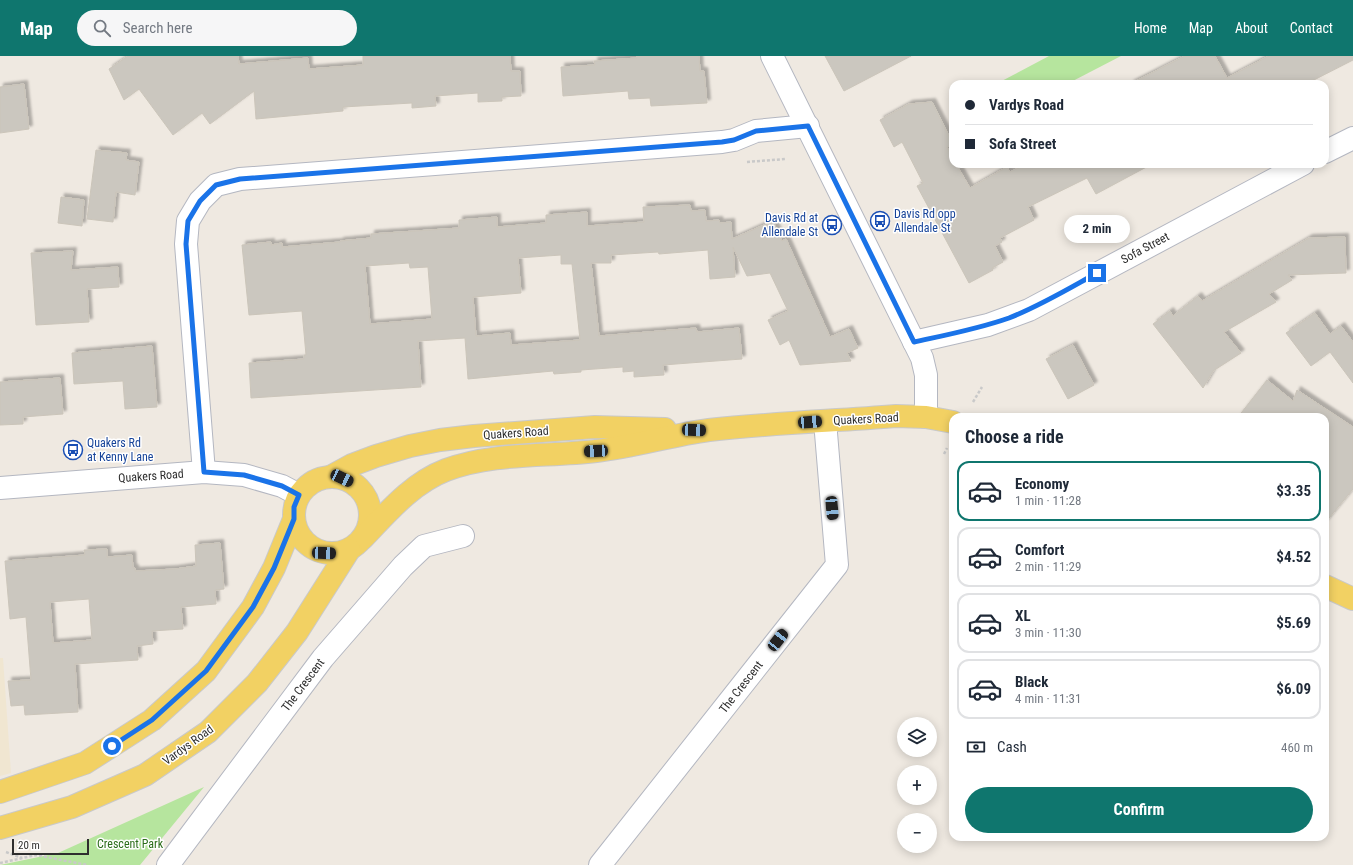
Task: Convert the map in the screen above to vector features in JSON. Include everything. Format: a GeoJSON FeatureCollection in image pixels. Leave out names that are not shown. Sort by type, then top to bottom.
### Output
{"type":"FeatureCollection","features":[{"type":"Feature","properties":{"kind":"main road","name":"Quakers Road"},"geometry":{"type":"LineString","coordinates":[[330,477],[352,465],[396,450],[440,440],[474,436],[595,427],[708,430],[896,416],[926,417],[949,421]]}},
{"type":"Feature","properties":{"kind":"main road","name":"Quakers Road"},"geometry":{"type":"LineString","coordinates":[[356,544],[399,501],[420,484],[446,470],[477,461],[505,456],[596,451],[708,430]]}},
{"type":"Feature","properties":{"kind":"main road"},"geometry":{"type":"LineString","coordinates":[[330,477],[342,478],[354,483],[363,492],[368,503],[370,515],[368,528],[356,544],[337,553],[324,553],[313,549],[303,541],[297,531],[294,519],[294,507],[299,495],[307,486],[318,480],[330,477]]}},
{"type":"Feature","properties":{"kind":"main road"},"geometry":{"type":"LineString","coordinates":[[0,792],[85,763],[152,720],[206,671],[253,607],[274,568],[294,519]]}},
{"type":"Feature","properties":{"kind":"main road","name":"Vardys Road"},"geometry":{"type":"LineString","coordinates":[[0,828],[72,807],[145,775],[208,732],[257,683],[298,632],[356,544]]}},
{"type":"Feature","properties":{"kind":"main road"},"geometry":{"type":"LineString","coordinates":[[1329,588],[1353,599]]}},
{"type":"Feature","properties":{"kind":"street"},"geometry":{"type":"LineString","coordinates":[[772,56],[922,358],[926,374],[926,417]]}},
{"type":"Feature","properties":{"kind":"street"},"geometry":{"type":"LineString","coordinates":[[204,472],[186,244],[188,221],[200,201],[216,185],[240,179],[722,142],[734,140],[756,131],[808,126]]}},
{"type":"Feature","properties":{"kind":"street"},"geometry":{"type":"LineString","coordinates":[[1329,150],[1351,142]]}},
{"type":"Feature","properties":{"kind":"street","name":"Sofa Street"},"geometry":{"type":"LineString","coordinates":[[914,342],[988,325],[1029,310],[1295,168]]}},
{"type":"Feature","properties":{"kind":"street","name":"The Crescent"},"geometry":{"type":"LineString","coordinates":[[600,865],[837,565],[825,421]]}},
{"type":"Feature","properties":{"kind":"street","name":"Quakers Road"},"geometry":{"type":"LineString","coordinates":[[0,488],[204,472],[244,475],[282,486],[299,495]]}},
{"type":"Feature","properties":{"kind":"street","name":"The Crescent"},"geometry":{"type":"LineString","coordinates":[[168,865],[324,658],[403,566],[424,546],[464,536]]}},
{"type":"Feature","properties":{"kind":"path"},"geometry":{"type":"LineString","coordinates":[[746,162],[785,159]]}},
{"type":"Feature","properties":{"kind":"path"},"geometry":{"type":"LineString","coordinates":[[973,402],[982,386]]}},
{"type":"Feature","properties":{"kind":"path"},"geometry":{"type":"LineString","coordinates":[[944,454],[947,448]]}},
{"type":"Feature","properties":{"kind":"path"},"geometry":{"type":"LineString","coordinates":[[4,851],[22,858]]}},
{"type":"Feature","properties":{"kind":"path"},"geometry":{"type":"LineString","coordinates":[[0,863],[36,855],[87,865]]}},
{"type":"Feature","properties":{"kind":"shaded area"},"geometry":{"type":"Polygon","coordinates":[[[0,658],[3,658],[11,773],[0,776],[0,658]]]}},
{"type":"Feature","properties":{"kind":"green space"},"geometry":{"type":"Polygon","coordinates":[[[1049,56],[1121,56],[1075,80],[1004,80],[1049,56]]]}},
{"type":"Feature","properties":{"kind":"green space","name":"Crescent Park"},"geometry":{"type":"Polygon","coordinates":[[[204,787],[140,865],[0,865],[58,853],[204,787]]]}},
{"type":"Feature","properties":{"kind":"building"},"geometry":{"type":"Polygon","coordinates":[[[128,56],[238,56],[239,64],[308,58],[309,69],[363,65],[363,56],[510,56],[511,71],[520,71],[521,96],[502,97],[502,101],[478,102],[478,93],[435,96],[436,106],[412,108],[412,103],[343,107],[343,111],[256,119],[254,91],[210,124],[202,113],[173,135],[139,89],[124,100],[109,69],[128,56]]]}},
{"type":"Feature","properties":{"kind":"building"},"geometry":{"type":"Polygon","coordinates":[[[637,56],[699,56],[700,71],[704,71],[707,103],[651,106],[650,98],[629,99],[628,91],[563,96],[561,67],[595,65],[594,61],[637,58],[637,56]]]}},
{"type":"Feature","properties":{"kind":"building"},"geometry":{"type":"Polygon","coordinates":[[[825,56],[911,56],[844,91],[825,56]]]}},
{"type":"Feature","properties":{"kind":"building"},"geometry":{"type":"Polygon","coordinates":[[[1185,56],[1215,56],[1227,78],[1269,56],[1353,56],[1353,60],[1314,80],[1138,80],[1185,56]]]}},
{"type":"Feature","properties":{"kind":"building"},"geometry":{"type":"Polygon","coordinates":[[[24,84],[29,129],[0,133],[0,87],[24,84]]]}},
{"type":"Feature","properties":{"kind":"building"},"geometry":{"type":"Polygon","coordinates":[[[932,102],[949,136],[949,146],[947,147],[949,151],[949,168],[958,168],[970,188],[1005,168],[1008,168],[1010,172],[1018,168],[1145,168],[1096,194],[1087,178],[1028,207],[1034,220],[1000,238],[1002,242],[995,246],[1003,262],[992,268],[993,270],[969,283],[917,186],[923,183],[902,142],[894,147],[880,120],[909,104],[932,102]]]}},
{"type":"Feature","properties":{"kind":"building"},"geometry":{"type":"Polygon","coordinates":[[[96,150],[127,153],[126,160],[139,162],[135,195],[116,192],[113,222],[87,219],[96,150]]]}},
{"type":"Feature","properties":{"kind":"building"},"geometry":{"type":"Polygon","coordinates":[[[61,197],[84,200],[82,226],[58,223],[61,197]]]}},
{"type":"Feature","properties":{"kind":"building"},"geometry":{"type":"Polygon","coordinates":[[[690,205],[691,211],[705,210],[706,221],[719,220],[720,223],[731,222],[732,239],[773,221],[782,241],[786,239],[830,337],[849,329],[858,348],[847,353],[851,361],[800,365],[789,340],[780,345],[768,320],[788,311],[770,273],[747,276],[733,247],[735,277],[710,279],[708,250],[659,254],[658,252],[611,255],[611,263],[591,263],[599,336],[696,328],[697,332],[739,328],[742,359],[663,365],[664,375],[634,377],[634,371],[623,372],[623,367],[581,370],[581,372],[554,374],[553,371],[468,379],[465,338],[418,341],[421,387],[251,398],[249,363],[304,359],[304,355],[306,355],[302,311],[249,315],[242,245],[271,242],[271,245],[282,243],[282,247],[340,242],[371,238],[371,234],[459,228],[459,220],[497,217],[497,227],[546,223],[546,215],[587,212],[587,226],[644,222],[643,207],[690,205]],[[561,255],[518,258],[521,293],[473,297],[476,336],[510,333],[511,345],[580,340],[572,264],[561,264],[561,255]],[[409,263],[365,266],[370,324],[432,319],[428,267],[410,268],[409,263]]]}},
{"type":"Feature","properties":{"kind":"building"},"geometry":{"type":"Polygon","coordinates":[[[1345,237],[1346,273],[1288,275],[1292,280],[1269,294],[1276,302],[1224,332],[1241,353],[1213,371],[1203,388],[1153,324],[1170,311],[1173,316],[1198,296],[1202,301],[1309,238],[1345,237]]]}},
{"type":"Feature","properties":{"kind":"building"},"geometry":{"type":"Polygon","coordinates":[[[73,251],[71,270],[118,267],[119,287],[87,289],[89,322],[36,325],[31,253],[73,251]]]}},
{"type":"Feature","properties":{"kind":"building"},"geometry":{"type":"Polygon","coordinates":[[[1315,313],[1330,334],[1341,326],[1353,342],[1353,383],[1330,352],[1311,366],[1286,333],[1315,313]]]}},
{"type":"Feature","properties":{"kind":"building"},"geometry":{"type":"Polygon","coordinates":[[[1073,345],[1094,385],[1068,399],[1046,359],[1073,345]]]}},
{"type":"Feature","properties":{"kind":"building"},"geometry":{"type":"Polygon","coordinates":[[[152,346],[157,407],[125,409],[123,381],[74,384],[72,353],[152,346]]]}},
{"type":"Feature","properties":{"kind":"building"},"geometry":{"type":"Polygon","coordinates":[[[60,378],[63,414],[23,417],[23,424],[0,425],[0,382],[60,378]]]}},
{"type":"Feature","properties":{"kind":"building"},"geometry":{"type":"Polygon","coordinates":[[[1267,380],[1293,401],[1297,390],[1353,427],[1353,489],[1329,518],[1329,413],[1241,413],[1267,380]]]}},
{"type":"Feature","properties":{"kind":"building"},"geometry":{"type":"Polygon","coordinates":[[[220,543],[224,589],[215,590],[216,604],[181,607],[183,629],[152,631],[153,644],[137,646],[138,660],[75,664],[78,712],[25,715],[24,705],[11,706],[8,681],[31,680],[26,617],[10,619],[5,561],[85,555],[84,550],[107,549],[107,557],[132,555],[133,568],[135,568],[135,571],[175,569],[196,566],[195,545],[220,543]],[[89,599],[50,602],[53,643],[92,640],[89,599]]]}},
{"type":"Feature","properties":{"kind":"place","name":"Davis Rd opp Allendale St"},"geometry":{"type":"Point","coordinates":[880,221]}},
{"type":"Feature","properties":{"kind":"place","name":"Davis Rd at Allendale St"},"geometry":{"type":"Point","coordinates":[832,225]}},
{"type":"Feature","properties":{"kind":"place","name":"Quakers Rd at Kenny Lane"},"geometry":{"type":"Point","coordinates":[73,450]}},
{"type":"Feature","properties":{"kind":"route"},"geometry":{"type":"LineString","coordinates":[[112,746],[152,720],[206,671],[253,607],[274,568],[294,519],[294,507],[299,495],[282,486],[244,475],[204,472],[186,244],[188,221],[200,201],[216,185],[240,179],[722,142],[734,140],[756,131],[808,126],[914,342],[988,325],[1029,310],[1097,273]]}}]}
